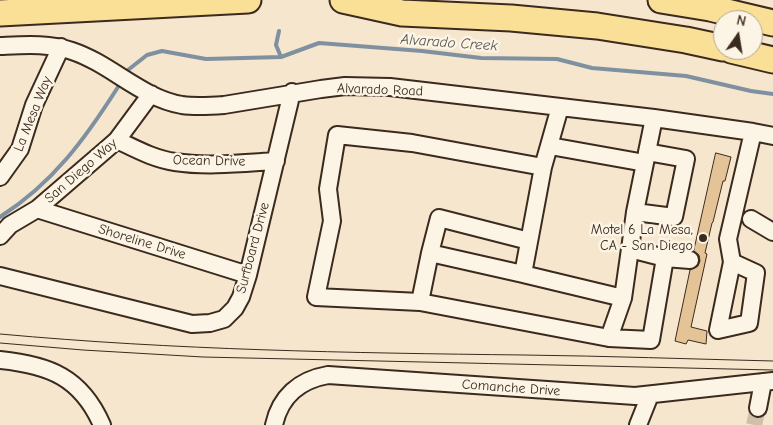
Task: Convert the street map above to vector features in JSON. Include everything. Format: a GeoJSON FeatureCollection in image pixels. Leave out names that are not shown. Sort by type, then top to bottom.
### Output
{"type":"FeatureCollection","features":[{"type":"Feature","properties":{"kind":"highway"},"geometry":{"type":"LineString","coordinates":[[0,13],[248,0]]}},
{"type":"Feature","properties":{"kind":"highway"},"geometry":{"type":"LineString","coordinates":[[344,0],[402,13],[511,18],[598,26],[713,46]]}},
{"type":"Feature","properties":{"kind":"highway"},"geometry":{"type":"LineString","coordinates":[[661,0],[710,8],[773,23]]}},
{"type":"Feature","properties":{"kind":"street","name":"Alvarado Road"},"geometry":{"type":"LineString","coordinates":[[0,46],[35,44],[61,48],[83,55],[151,94],[181,104],[210,106],[292,92],[346,86],[390,87],[654,118],[773,136]]}},
{"type":"Feature","properties":{"kind":"street","name":"La Mesa Way"},"geometry":{"type":"LineString","coordinates":[[0,177],[20,149],[34,106],[61,48]]}},
{"type":"Feature","properties":{"kind":"street","name":"Surfboard Drive"},"geometry":{"type":"LineString","coordinates":[[0,276],[192,324],[218,321],[230,314],[241,297],[248,275],[292,92]]}},
{"type":"Feature","properties":{"kind":"street","name":"San Diego Way"},"geometry":{"type":"LineString","coordinates":[[0,236],[16,220],[37,209],[122,134],[151,94]]}},
{"type":"Feature","properties":{"kind":"street"},"geometry":{"type":"LineString","coordinates":[[523,274],[543,167],[560,107]]}},
{"type":"Feature","properties":{"kind":"street"},"geometry":{"type":"LineString","coordinates":[[609,338],[623,298],[635,212],[654,118]]}},
{"type":"Feature","properties":{"kind":"street"},"geometry":{"type":"LineString","coordinates":[[732,262],[728,239],[753,132]]}},
{"type":"Feature","properties":{"kind":"street","name":"Ocean Drive"},"geometry":{"type":"LineString","coordinates":[[122,134],[145,154],[174,162],[204,164],[276,161]]}},
{"type":"Feature","properties":{"kind":"street"},"geometry":{"type":"LineString","coordinates":[[543,167],[412,143],[337,135],[328,189],[332,221],[316,297],[420,302],[609,338],[651,340],[665,258]]}},
{"type":"Feature","properties":{"kind":"street"},"geometry":{"type":"LineString","coordinates":[[550,146],[646,158],[686,159],[674,217],[635,212]]}},
{"type":"Feature","properties":{"kind":"street","name":"Shoreline Drive"},"geometry":{"type":"LineString","coordinates":[[37,209],[248,275]]}},
{"type":"Feature","properties":{"kind":"street"},"geometry":{"type":"LineString","coordinates":[[420,302],[439,218],[529,241]]}},
{"type":"Feature","properties":{"kind":"street"},"geometry":{"type":"LineString","coordinates":[[751,218],[773,232]]}},
{"type":"Feature","properties":{"kind":"street"},"geometry":{"type":"LineString","coordinates":[[630,250],[665,258],[690,260]]}},
{"type":"Feature","properties":{"kind":"street"},"geometry":{"type":"LineString","coordinates":[[430,253],[623,298]]}},
{"type":"Feature","properties":{"kind":"street"},"geometry":{"type":"LineString","coordinates":[[0,360],[39,366],[63,377],[83,394],[94,409],[102,425]]}},
{"type":"Feature","properties":{"kind":"street","name":"Comanche Drive"},"geometry":{"type":"LineString","coordinates":[[274,425],[283,401],[294,390],[312,380],[328,375],[615,396],[650,395],[768,381]]}},
{"type":"Feature","properties":{"kind":"street"},"geometry":{"type":"LineString","coordinates":[[758,408],[768,381]]}},
{"type":"Feature","properties":{"kind":"street"},"geometry":{"type":"LineString","coordinates":[[638,425],[650,395]]}},
{"type":"Feature","properties":{"kind":"building","name":"Motel 6 La Mesa, CA - San Diego"},"geometry":{"type":"Polygon","coordinates":[[[716,153],[731,157],[712,223],[691,327],[707,331],[706,344],[688,340],[686,344],[675,341],[690,270],[698,266],[700,261],[699,255],[694,251],[716,153]]]}},
{"type":"Feature","properties":{"kind":"waterway"},"geometry":{"type":"LineString","coordinates":[[279,31],[276,45],[281,57]]}},
{"type":"Feature","properties":{"kind":"waterway","name":"Alvarado Creek"},"geometry":{"type":"LineString","coordinates":[[128,70],[147,55],[162,51],[206,59],[281,57],[319,43],[422,51],[481,58],[557,59],[592,68],[686,76],[751,91],[773,94]]}},
{"type":"Feature","properties":{"kind":"waterway","name":"Alvarado Creek"},"geometry":{"type":"LineString","coordinates":[[0,217],[19,204],[52,175],[80,142],[118,87]]}},
{"type":"Feature","properties":{"kind":"tunnel"},"geometry":{"type":"LineString","coordinates":[[754,425],[758,408]]}},
{"type":"Feature","properties":{"kind":"tram line"},"geometry":{"type":"LineString","coordinates":[[0,334],[131,344],[262,350],[773,361]]}},
{"type":"Feature","properties":{"kind":"tram line"},"geometry":{"type":"LineString","coordinates":[[0,343],[203,357],[773,370]]}},
{"type":"Feature","properties":{"kind":"place","name":"Motel 6 La Mesa, CA - San Diego"},"geometry":{"type":"Point","coordinates":[703,238]}}]}
